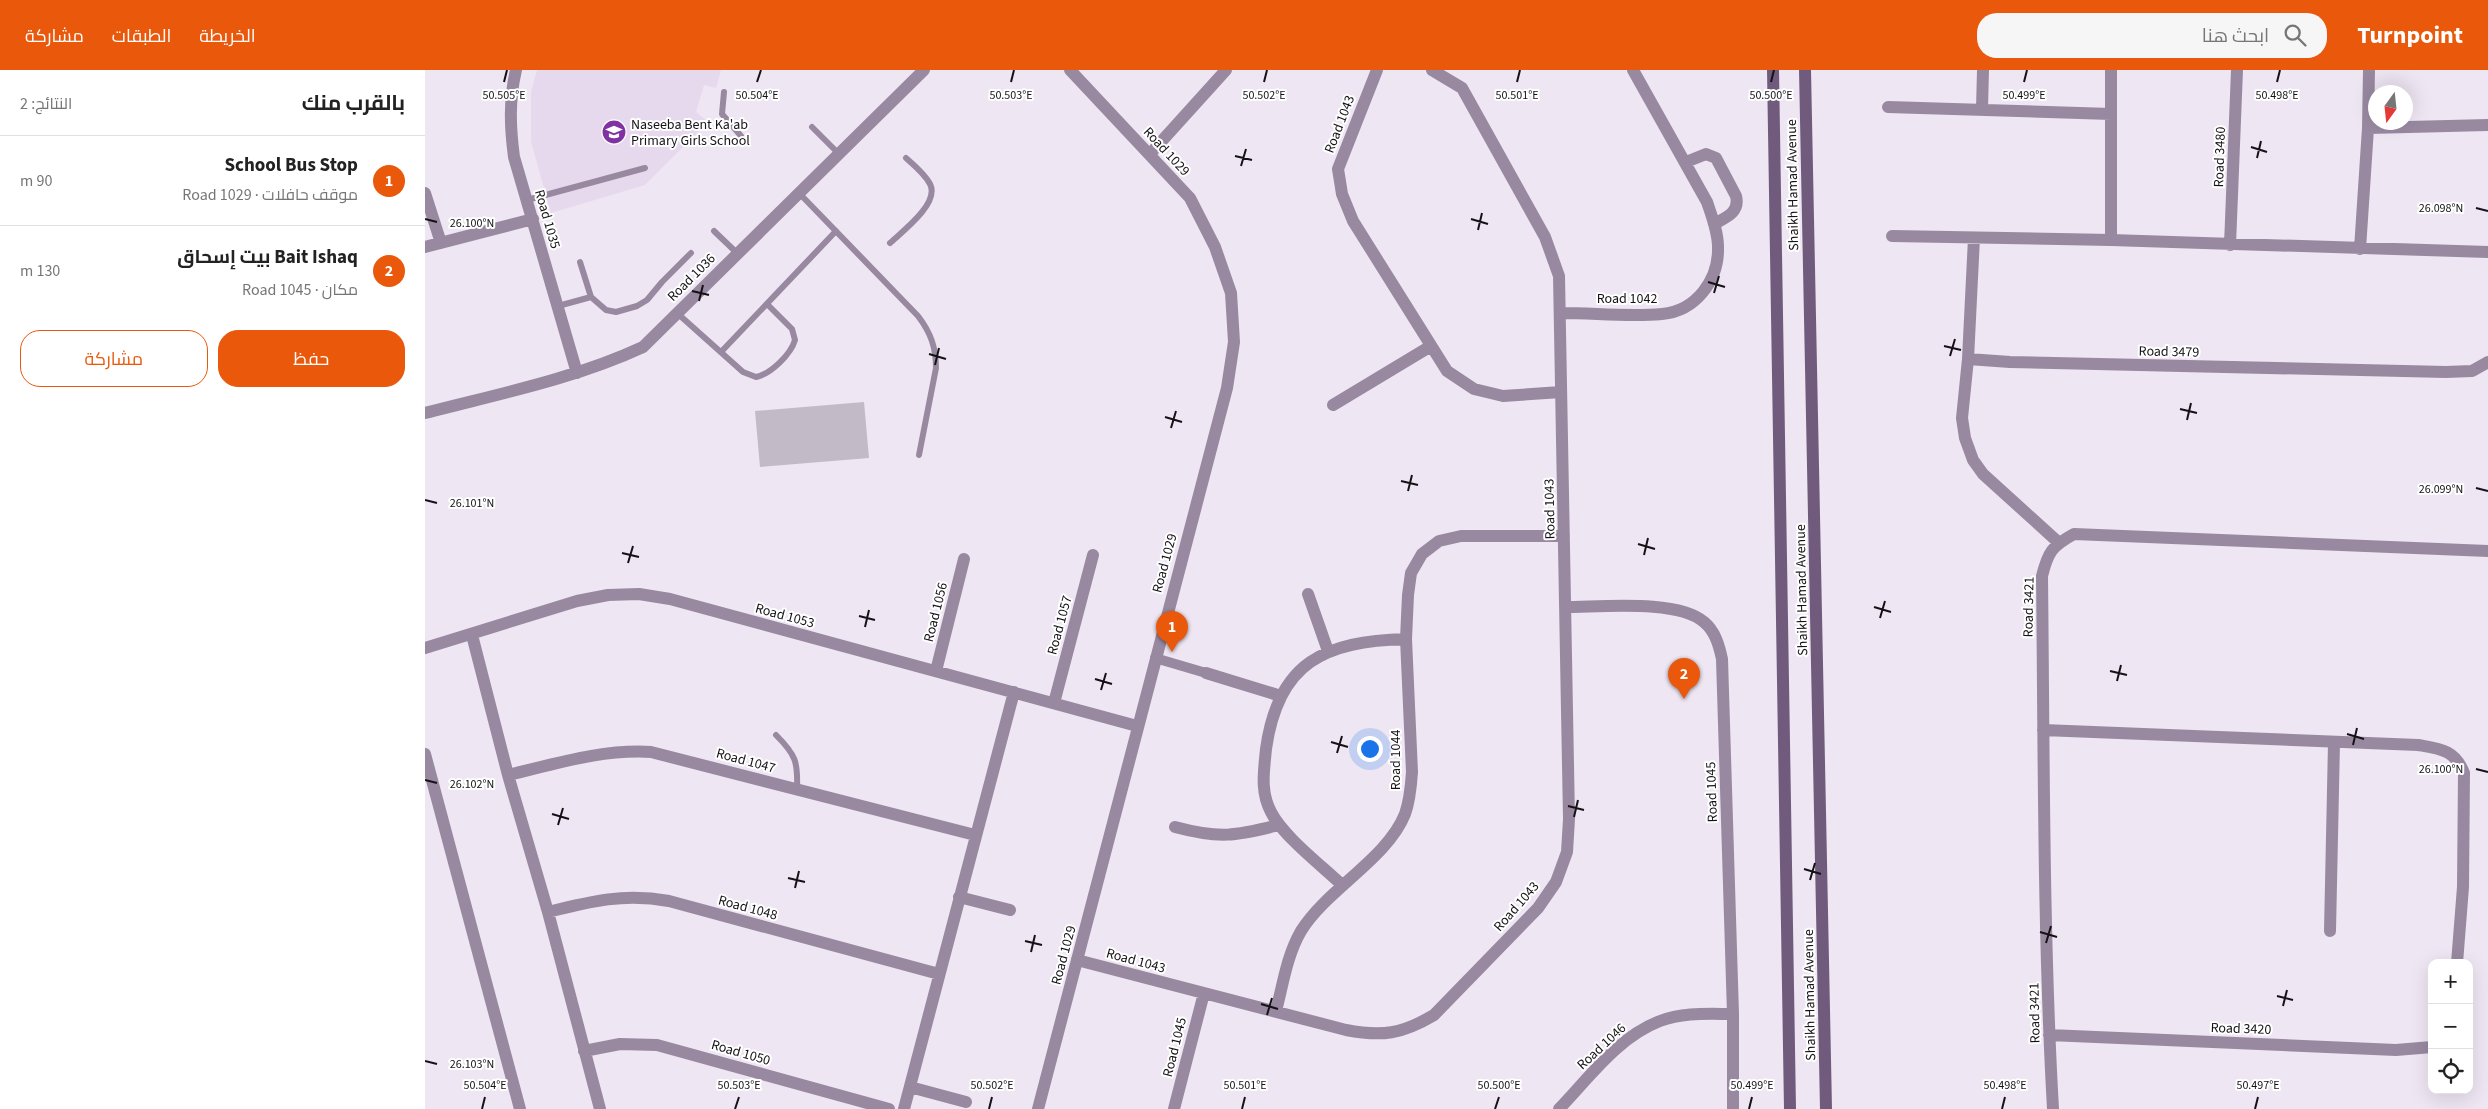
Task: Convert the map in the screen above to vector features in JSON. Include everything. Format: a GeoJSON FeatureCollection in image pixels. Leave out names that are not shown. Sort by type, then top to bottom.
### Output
{"type":"FeatureCollection","features":[{"type":"Feature","properties":{"kind":"main road","name":"Shaikh Hamad Avenue"},"geometry":{"type":"LineString","coordinates":[[1773,70],[1789,1109]]}},
{"type":"Feature","properties":{"kind":"main road","name":"Shaikh Hamad Avenue"},"geometry":{"type":"LineString","coordinates":[[1805,70],[1826,1109]]}},
{"type":"Feature","properties":{"kind":"street","name":"Road 1035"},"geometry":{"type":"LineString","coordinates":[[514,70],[510,124],[514,158],[577,374]]}},
{"type":"Feature","properties":{"kind":"street","name":"Road 1036"},"geometry":{"type":"LineString","coordinates":[[425,413],[577,374],[616,360],[643,346],[924,70]]}},
{"type":"Feature","properties":{"kind":"street","name":"Road 1029"},"geometry":{"type":"LineString","coordinates":[[1038,1109],[1227,388],[1234,342],[1231,293],[1215,247],[1190,198],[1070,70]]}},
{"type":"Feature","properties":{"kind":"street"},"geometry":{"type":"LineString","coordinates":[[1150,154],[1226,70]]}},
{"type":"Feature","properties":{"kind":"street","name":"Road 1043"},"geometry":{"type":"LineString","coordinates":[[1377,70],[1338,169],[1342,194],[1353,221],[1447,371],[1474,389],[1503,396],[1561,392]]}},
{"type":"Feature","properties":{"kind":"street","name":"Road 1043"},"geometry":{"type":"LineString","coordinates":[[1077,960],[1369,1034],[1392,1033],[1414,1027],[1434,1015],[1538,908],[1556,882],[1567,852],[1569,820],[1559,276],[1545,237],[1462,88],[1432,70]]}},
{"type":"Feature","properties":{"kind":"street","name":"Road 1042"},"geometry":{"type":"LineString","coordinates":[[1561,313],[1663,314],[1681,309],[1696,300],[1708,286],[1716,269],[1718,247],[1715,224],[1707,202],[1633,70]]}},
{"type":"Feature","properties":{"kind":"street"},"geometry":{"type":"LineString","coordinates":[[1982,109],[1983,70]]}},
{"type":"Feature","properties":{"kind":"street"},"geometry":{"type":"LineString","coordinates":[[2111,70],[2111,240]]}},
{"type":"Feature","properties":{"kind":"street","name":"Road 3480"},"geometry":{"type":"LineString","coordinates":[[2230,245],[2237,70]]}},
{"type":"Feature","properties":{"kind":"street"},"geometry":{"type":"LineString","coordinates":[[2369,70],[2369,85]]}},
{"type":"Feature","properties":{"kind":"street"},"geometry":{"type":"LineString","coordinates":[[1888,107],[2111,114]]}},
{"type":"Feature","properties":{"kind":"street"},"geometry":{"type":"LineString","coordinates":[[2413,127],[2488,125]]}},
{"type":"Feature","properties":{"kind":"street"},"geometry":{"type":"LineString","coordinates":[[2360,249],[2368,128]]}},
{"type":"Feature","properties":{"kind":"street"},"geometry":{"type":"LineString","coordinates":[[1686,162],[1706,154],[1716,158],[1736,196],[1737,202],[1734,212],[1715,224]]}},
{"type":"Feature","properties":{"kind":"street"},"geometry":{"type":"LineString","coordinates":[[425,193],[441,243]]}},
{"type":"Feature","properties":{"kind":"street"},"geometry":{"type":"LineString","coordinates":[[425,247],[533,220]]}},
{"type":"Feature","properties":{"kind":"street"},"geometry":{"type":"LineString","coordinates":[[1892,236],[2111,240],[2488,252]]}},
{"type":"Feature","properties":{"kind":"street"},"geometry":{"type":"LineString","coordinates":[[1974,238],[1969,359],[1962,418],[1965,438],[1973,460],[1983,474],[2058,542],[2074,534],[2488,551]]}},
{"type":"Feature","properties":{"kind":"street"},"geometry":{"type":"LineString","coordinates":[[1333,405],[1431,346]]}},
{"type":"Feature","properties":{"kind":"street","name":"Road 3479"},"geometry":{"type":"LineString","coordinates":[[1969,359],[2010,362],[2446,372],[2472,371],[2488,362]]}},
{"type":"Feature","properties":{"kind":"street","name":"Road 1044"},"geometry":{"type":"LineString","coordinates":[[1276,1011],[1289,959],[1301,930],[1342,885],[1395,833],[1405,814],[1411,794],[1406,639],[1411,573],[1422,554],[1439,542],[1461,536],[1564,536]]}},
{"type":"Feature","properties":{"kind":"street","name":"Road 3421"},"geometry":{"type":"LineString","coordinates":[[2053,1109],[2049,1035],[2042,576],[2047,554],[2058,542]]}},
{"type":"Feature","properties":{"kind":"street","name":"Road 1057"},"geometry":{"type":"LineString","coordinates":[[1054,703],[1093,555]]}},
{"type":"Feature","properties":{"kind":"street","name":"Road 1056"},"geometry":{"type":"LineString","coordinates":[[936,671],[964,559]]}},
{"type":"Feature","properties":{"kind":"street","name":"Road 1053"},"geometry":{"type":"LineString","coordinates":[[425,648],[577,601],[608,595],[639,594],[670,599],[1137,726]]}},
{"type":"Feature","properties":{"kind":"street"},"geometry":{"type":"LineString","coordinates":[[1308,594],[1327,651]]}},
{"type":"Feature","properties":{"kind":"street","name":"Road 1045"},"geometry":{"type":"LineString","coordinates":[[1565,607],[1667,607],[1687,611],[1705,622],[1717,639],[1722,659],[1733,1014],[1733,1109]]}},
{"type":"Feature","properties":{"kind":"street"},"geometry":{"type":"LineString","coordinates":[[471,635],[507,775],[548,912],[600,1109]]}},
{"type":"Feature","properties":{"kind":"street"},"geometry":{"type":"LineString","coordinates":[[1342,885],[1279,825],[1270,811],[1262,785],[1269,729],[1281,696],[1299,669],[1327,651],[1372,640],[1406,639]]}},
{"type":"Feature","properties":{"kind":"street"},"geometry":{"type":"LineString","coordinates":[[1155,658],[1281,696]]}},
{"type":"Feature","properties":{"kind":"street"},"geometry":{"type":"LineString","coordinates":[[904,1109],[1014,692]]}},
{"type":"Feature","properties":{"kind":"street"},"geometry":{"type":"LineString","coordinates":[[2043,730],[2418,745],[2443,750],[2459,760],[2464,773],[2463,887],[2457,959]]}},
{"type":"Feature","properties":{"kind":"street"},"geometry":{"type":"LineString","coordinates":[[2330,931],[2334,743]]}},
{"type":"Feature","properties":{"kind":"street","name":"Road 1047"},"geometry":{"type":"LineString","coordinates":[[507,775],[602,753],[635,751],[676,756],[975,835]]}},
{"type":"Feature","properties":{"kind":"street"},"geometry":{"type":"LineString","coordinates":[[425,754],[520,1109]]}},
{"type":"Feature","properties":{"kind":"street"},"geometry":{"type":"LineString","coordinates":[[1175,827],[1220,836],[1238,835],[1279,825]]}},
{"type":"Feature","properties":{"kind":"street","name":"Road 1048"},"geometry":{"type":"LineString","coordinates":[[548,912],[597,899],[645,896],[679,903],[939,974]]}},
{"type":"Feature","properties":{"kind":"street"},"geometry":{"type":"LineString","coordinates":[[959,897],[1010,910]]}},
{"type":"Feature","properties":{"kind":"street","name":"Road 1045"},"geometry":{"type":"LineString","coordinates":[[1174,1109],[1203,993]]}},
{"type":"Feature","properties":{"kind":"street","name":"Road 1046"},"geometry":{"type":"LineString","coordinates":[[1559,1109],[1617,1048],[1637,1032],[1661,1020],[1687,1015],[1733,1014]]}},
{"type":"Feature","properties":{"kind":"street","name":"Road 3420"},"geometry":{"type":"LineString","coordinates":[[2049,1035],[2397,1050],[2428,1047]]}},
{"type":"Feature","properties":{"kind":"street","name":"Road 1050"},"geometry":{"type":"LineString","coordinates":[[584,1051],[620,1044],[657,1045],[889,1109]]}},
{"type":"Feature","properties":{"kind":"street"},"geometry":{"type":"LineString","coordinates":[[910,1087],[966,1102]]}},
{"type":"Feature","properties":{"kind":"lane"},"geometry":{"type":"LineString","coordinates":[[724,92],[722,114],[741,136]]}},
{"type":"Feature","properties":{"kind":"lane"},"geometry":{"type":"LineString","coordinates":[[812,127],[839,154]]}},
{"type":"Feature","properties":{"kind":"lane"},"geometry":{"type":"LineString","coordinates":[[890,243],[927,206],[932,198],[932,188],[927,179],[906,158]]}},
{"type":"Feature","properties":{"kind":"lane"},"geometry":{"type":"LineString","coordinates":[[527,200],[645,168]]}},
{"type":"Feature","properties":{"kind":"lane"},"geometry":{"type":"LineString","coordinates":[[799,193],[918,316],[932,339],[937,368],[919,455]]}},
{"type":"Feature","properties":{"kind":"lane"},"geometry":{"type":"LineString","coordinates":[[714,231],[737,253]]}},
{"type":"Feature","properties":{"kind":"lane"},"geometry":{"type":"LineString","coordinates":[[721,352],[836,231]]}},
{"type":"Feature","properties":{"kind":"lane"},"geometry":{"type":"LineString","coordinates":[[580,262],[591,297],[606,310],[616,312],[637,306],[647,300],[691,253]]}},
{"type":"Feature","properties":{"kind":"lane"},"geometry":{"type":"LineString","coordinates":[[558,306],[591,297]]}},
{"type":"Feature","properties":{"kind":"lane"},"geometry":{"type":"LineString","coordinates":[[677,313],[743,372],[756,377],[769,371],[790,350],[795,340],[792,329],[767,304]]}},
{"type":"Feature","properties":{"kind":"lane"},"geometry":{"type":"LineString","coordinates":[[776,736],[795,758],[797,789]]}},
{"type":"Feature","properties":{"kind":"shaded area","name":"Naseeba Bent Ka'ab Primary Girls School"},"geometry":{"type":"Polygon","coordinates":[[[537,70],[721,70],[716,88],[704,85],[696,112],[708,122],[645,185],[551,213],[531,142],[531,92],[537,70]]]}},
{"type":"Feature","properties":{"kind":"building"},"geometry":{"type":"Polygon","coordinates":[[[864,402],[869,458],[760,467],[755,411],[864,402]]]}},
{"type":"Feature","properties":{"kind":"place","name":"Naseeba Bent Ka'ab Primary Girls School"},"geometry":{"type":"Point","coordinates":[614,132]}},
{"type":"Feature","properties":{"kind":"place","name":"School Bus Stop"},"geometry":{"type":"Point","coordinates":[1172,652]}},
{"type":"Feature","properties":{"kind":"place","name":"Bait Ishaq بيت إسحاق"},"geometry":{"type":"Point","coordinates":[1684,699]}}]}
